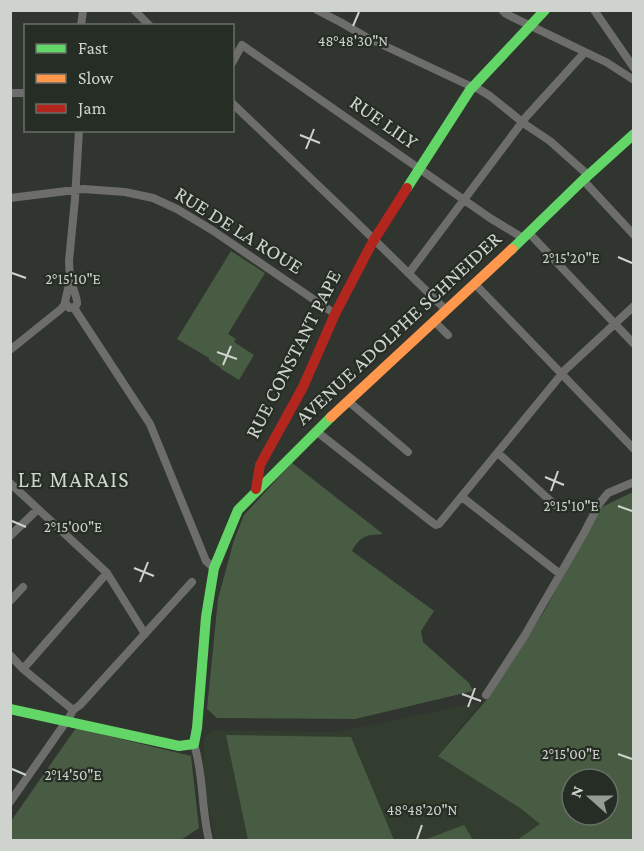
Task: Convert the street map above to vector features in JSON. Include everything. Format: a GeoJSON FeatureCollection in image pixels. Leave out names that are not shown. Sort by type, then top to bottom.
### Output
{"type":"FeatureCollection","features":[{"type":"Feature","properties":{"kind":"street"},"geometry":{"type":"LineString","coordinates":[[317,10],[366,38],[490,96],[550,141],[585,177],[633,235]]}},
{"type":"Feature","properties":{"kind":"street"},"geometry":{"type":"LineString","coordinates":[[502,10],[606,62],[633,80]]}},
{"type":"Feature","properties":{"kind":"street","name":"RUE CONSTANT PAPE"},"geometry":{"type":"LineString","coordinates":[[256,489],[260,465],[313,366],[335,314],[374,239],[473,87],[544,10]]}},
{"type":"Feature","properties":{"kind":"street"},"geometry":{"type":"LineString","coordinates":[[594,10],[633,68]]}},
{"type":"Feature","properties":{"kind":"street"},"geometry":{"type":"LineString","coordinates":[[136,11],[148,24]]}},
{"type":"Feature","properties":{"kind":"street","name":"RUE LILY"},"geometry":{"type":"LineString","coordinates":[[234,59],[242,45],[490,219],[526,236],[633,344]]}},
{"type":"Feature","properties":{"kind":"street"},"geometry":{"type":"LineString","coordinates":[[409,273],[522,121],[585,52]]}},
{"type":"Feature","properties":{"kind":"street"},"geometry":{"type":"LineString","coordinates":[[234,106],[446,310]]}},
{"type":"Feature","properties":{"kind":"street"},"geometry":{"type":"LineString","coordinates":[[10,350],[61,309],[74,288],[70,280],[69,261],[79,132]]}},
{"type":"Feature","properties":{"kind":"street","name":"AVENUE ADOLPHE SCHNEIDER"},"geometry":{"type":"LineString","coordinates":[[194,744],[206,617],[214,568],[238,510],[256,489],[316,431],[633,134]]}},
{"type":"Feature","properties":{"kind":"street","name":"RUE DE LA ROUE"},"geometry":{"type":"LineString","coordinates":[[10,198],[75,189],[125,192],[153,198],[212,230],[335,314]]}},
{"type":"Feature","properties":{"kind":"street"},"geometry":{"type":"LineString","coordinates":[[474,283],[633,449]]}},
{"type":"Feature","properties":{"kind":"street"},"geometry":{"type":"LineString","coordinates":[[69,299],[69,308],[74,307],[150,424],[206,561],[214,568]]}},
{"type":"Feature","properties":{"kind":"street"},"geometry":{"type":"LineString","coordinates":[[316,431],[436,525],[462,497],[562,374],[633,306]]}},
{"type":"Feature","properties":{"kind":"street"},"geometry":{"type":"LineString","coordinates":[[434,321],[448,335]]}},
{"type":"Feature","properties":{"kind":"street"},"geometry":{"type":"LineString","coordinates":[[348,401],[408,452]]}},
{"type":"Feature","properties":{"kind":"street"},"geometry":{"type":"LineString","coordinates":[[498,453],[555,505]]}},
{"type":"Feature","properties":{"kind":"street"},"geometry":{"type":"LineString","coordinates":[[486,695],[525,635],[599,504],[612,491],[633,482]]}},
{"type":"Feature","properties":{"kind":"street"},"geometry":{"type":"LineString","coordinates":[[10,483],[107,573],[145,634]]}},
{"type":"Feature","properties":{"kind":"street"},"geometry":{"type":"LineString","coordinates":[[462,497],[560,574]]}},
{"type":"Feature","properties":{"kind":"street"},"geometry":{"type":"LineString","coordinates":[[10,536],[38,509]]}},
{"type":"Feature","properties":{"kind":"street"},"geometry":{"type":"LineString","coordinates":[[23,669],[107,573]]}},
{"type":"Feature","properties":{"kind":"street"},"geometry":{"type":"LineString","coordinates":[[10,802],[73,710],[192,582]]}},
{"type":"Feature","properties":{"kind":"street"},"geometry":{"type":"LineString","coordinates":[[10,601],[23,587]]}},
{"type":"Feature","properties":{"kind":"street"},"geometry":{"type":"LineString","coordinates":[[10,655],[23,669],[73,710]]}},
{"type":"Feature","properties":{"kind":"street"},"geometry":{"type":"LineString","coordinates":[[10,709],[179,746],[194,744],[209,840]]}},
{"type":"Feature","properties":{"kind":"shaded area"},"geometry":{"type":"Polygon","coordinates":[[[481,702],[438,756],[520,808],[561,840],[215,840],[204,786],[204,742],[206,736],[213,730],[337,732],[481,702]]]}},
{"type":"Feature","properties":{"kind":"green space"},"geometry":{"type":"Polygon","coordinates":[[[231,251],[265,273],[228,334],[236,339],[234,342],[254,355],[239,380],[209,358],[177,339],[231,251]]]}},
{"type":"Feature","properties":{"kind":"green space"},"geometry":{"type":"Polygon","coordinates":[[[292,463],[383,534],[364,537],[352,551],[434,611],[421,631],[423,642],[469,683],[473,691],[355,719],[217,718],[207,709],[218,599],[234,540],[244,515],[292,463]]]}},
{"type":"Feature","properties":{"kind":"green space"},"geometry":{"type":"Polygon","coordinates":[[[633,492],[633,840],[517,840],[540,824],[520,808],[438,756],[489,697],[545,610],[600,508],[633,492]]]}},
{"type":"Feature","properties":{"kind":"green space"},"geometry":{"type":"Polygon","coordinates":[[[76,728],[191,756],[199,828],[181,840],[11,840],[11,821],[76,728]]]}},
{"type":"Feature","properties":{"kind":"green space"},"geometry":{"type":"Polygon","coordinates":[[[226,735],[351,737],[394,840],[248,840],[226,735]]]}},
{"type":"Feature","properties":{"kind":"green space"},"geometry":{"type":"Polygon","coordinates":[[[464,825],[473,840],[424,840],[464,825]]]}},
{"type":"Feature","properties":{"kind":"traffic: fast"},"geometry":{"type":"LineString","coordinates":[[407,188],[470,90],[545,10]]}},
{"type":"Feature","properties":{"kind":"traffic: fast"},"geometry":{"type":"LineString","coordinates":[[512,249],[634,134]]}},
{"type":"Feature","properties":{"kind":"traffic: fast"},"geometry":{"type":"LineString","coordinates":[[10,709],[179,746],[194,744],[206,617],[214,568],[238,510],[331,417]]}},
{"type":"Feature","properties":{"kind":"traffic: slow"},"geometry":{"type":"LineString","coordinates":[[331,417],[512,249]]}},
{"type":"Feature","properties":{"kind":"traffic: jam"},"geometry":{"type":"LineString","coordinates":[[256,489],[260,465],[303,387],[335,314],[372,243],[407,188]]}},
{"type":"Feature","properties":{"kind":"district","name":"LE MARAIS"},"geometry":{"type":"Point","coordinates":[74,479]}}]}
